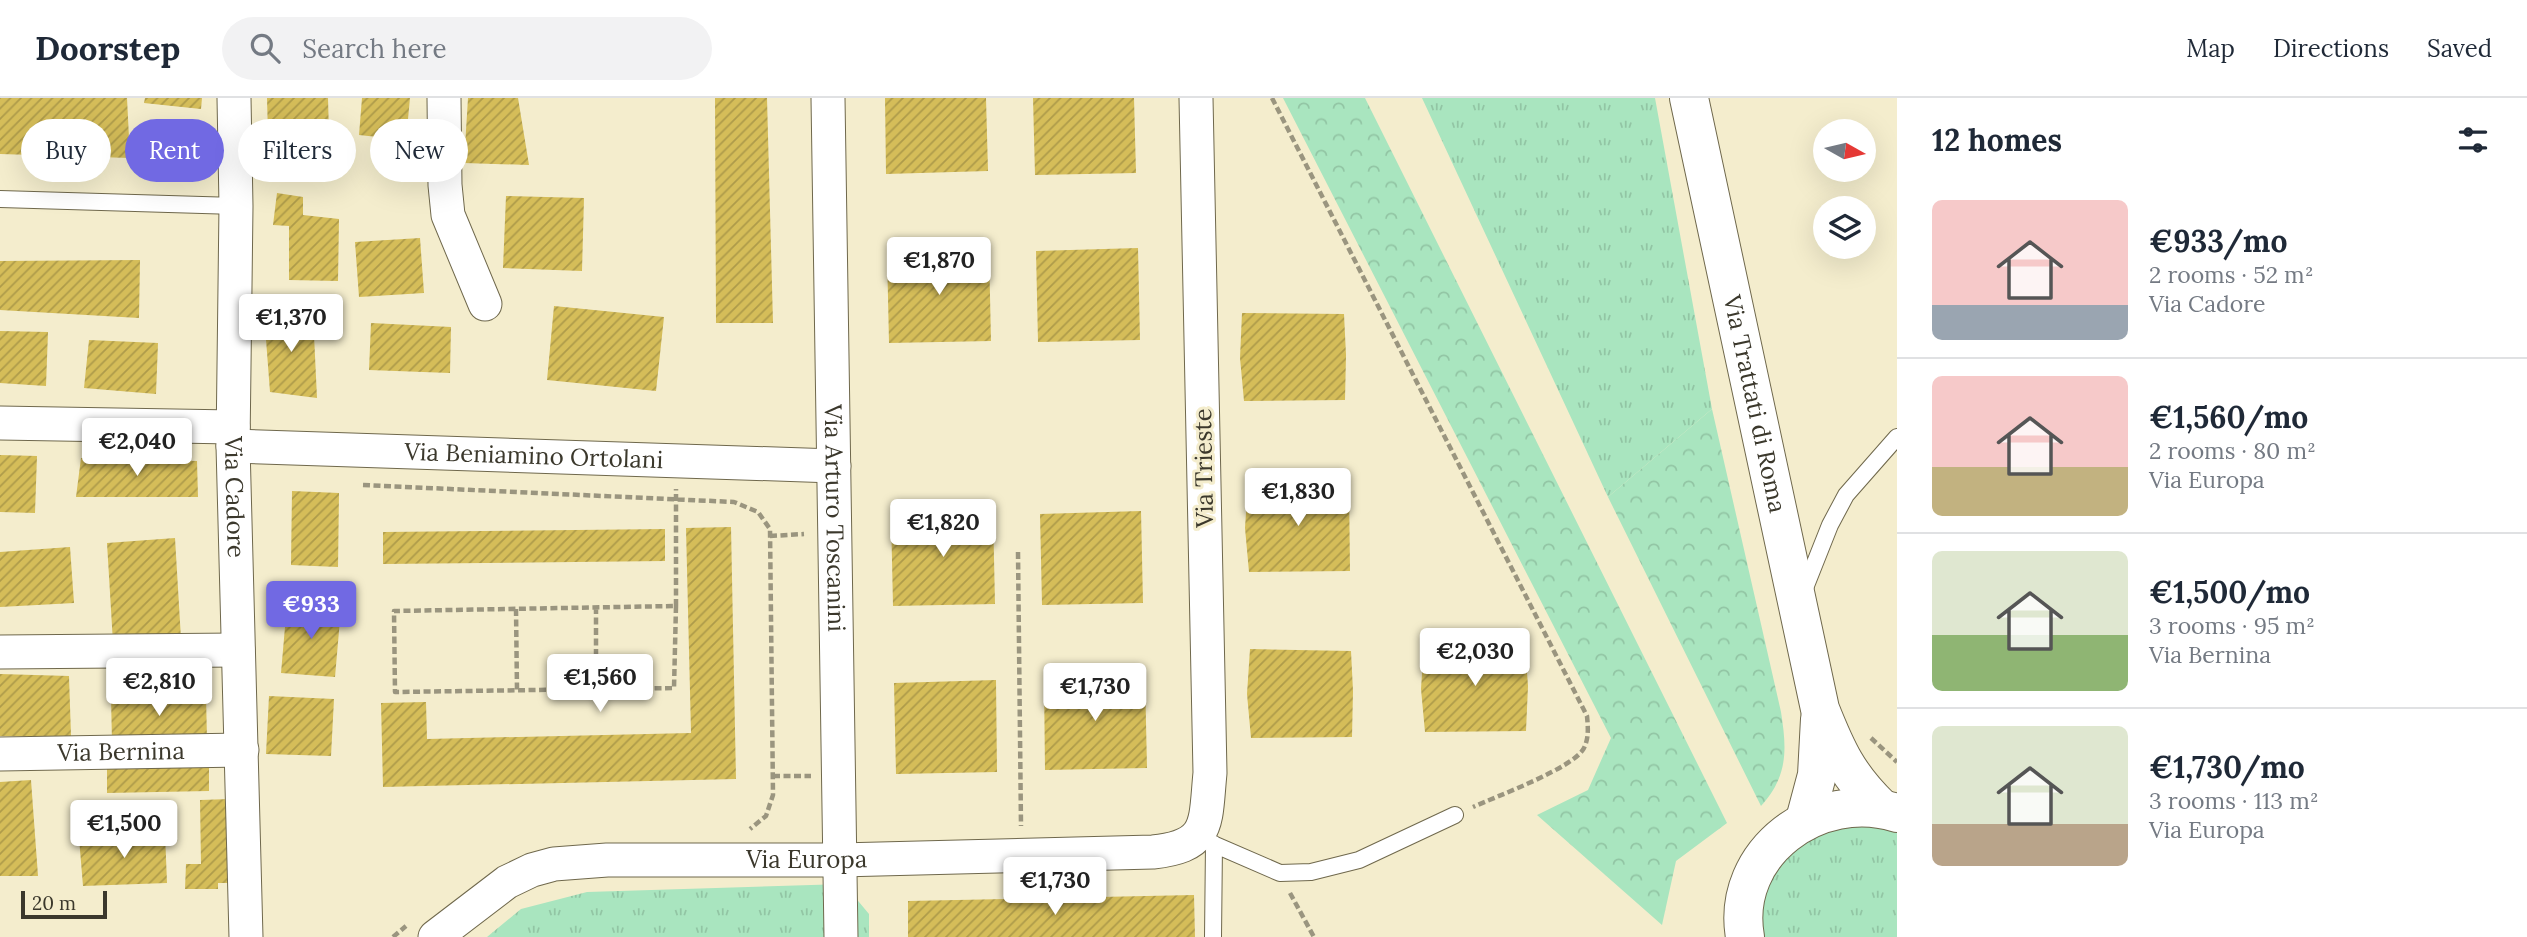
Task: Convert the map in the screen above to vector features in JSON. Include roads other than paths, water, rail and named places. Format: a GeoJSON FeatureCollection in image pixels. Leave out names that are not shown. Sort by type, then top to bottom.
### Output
{"type":"FeatureCollection","features":[{"type":"Feature","properties":{"kind":"main road","name":"Via Trattati di Roma"},"geometry":{"type":"LineString","coordinates":[[1689,98],[1820,709],[1817,775],[1805,820]]}},
{"type":"Feature","properties":{"kind":"main road","name":"Via Trattati di Roma"},"geometry":{"type":"LineString","coordinates":[[1820,709],[1849,772],[1860,788],[1889,811]]}},
{"type":"Feature","properties":{"kind":"main road"},"geometry":{"type":"LineString","coordinates":[[1741,929],[1751,883],[1768,851],[1787,831],[1805,820],[1835,809],[1861,806],[1889,811]]}},
{"type":"Feature","properties":{"kind":"street","name":"Via Cadore"},"geometry":{"type":"LineString","coordinates":[[234,98],[236,206],[233,436],[246,937]]}},
{"type":"Feature","properties":{"kind":"street"},"geometry":{"type":"LineString","coordinates":[[444,98],[444,185],[448,215],[485,304]]}},
{"type":"Feature","properties":{"kind":"street","name":"Via Arturo Toscanini"},"geometry":{"type":"LineString","coordinates":[[828,98],[841,937]]}},
{"type":"Feature","properties":{"kind":"street","name":"Via Trieste"},"geometry":{"type":"LineString","coordinates":[[1196,98],[1210,773],[1206,840]]}},
{"type":"Feature","properties":{"kind":"street","name":"Via Beniamino Ortolani"},"geometry":{"type":"LineString","coordinates":[[0,424],[834,466]]}},
{"type":"Feature","properties":{"kind":"street"},"geometry":{"type":"LineString","coordinates":[[0,652],[238,650]]}},
{"type":"Feature","properties":{"kind":"street","name":"Via Bernina"},"geometry":{"type":"LineString","coordinates":[[0,754],[242,750]]}},
{"type":"Feature","properties":{"kind":"street","name":"Via Europa"},"geometry":{"type":"LineString","coordinates":[[423,930],[508,882],[532,870],[554,864],[607,860],[840,860],[1153,852],[1178,850],[1206,840]]}},
{"type":"Feature","properties":{"kind":"lane"},"geometry":{"type":"LineString","coordinates":[[0,199],[236,206]]}},
{"type":"Feature","properties":{"kind":"lane"},"geometry":{"type":"LineString","coordinates":[[1798,605],[1830,525],[1846,495],[1897,438]]}},
{"type":"Feature","properties":{"kind":"lane"},"geometry":{"type":"LineString","coordinates":[[1213,937],[1206,840],[1280,873],[1311,872],[1359,860],[1455,815]]}}]}
